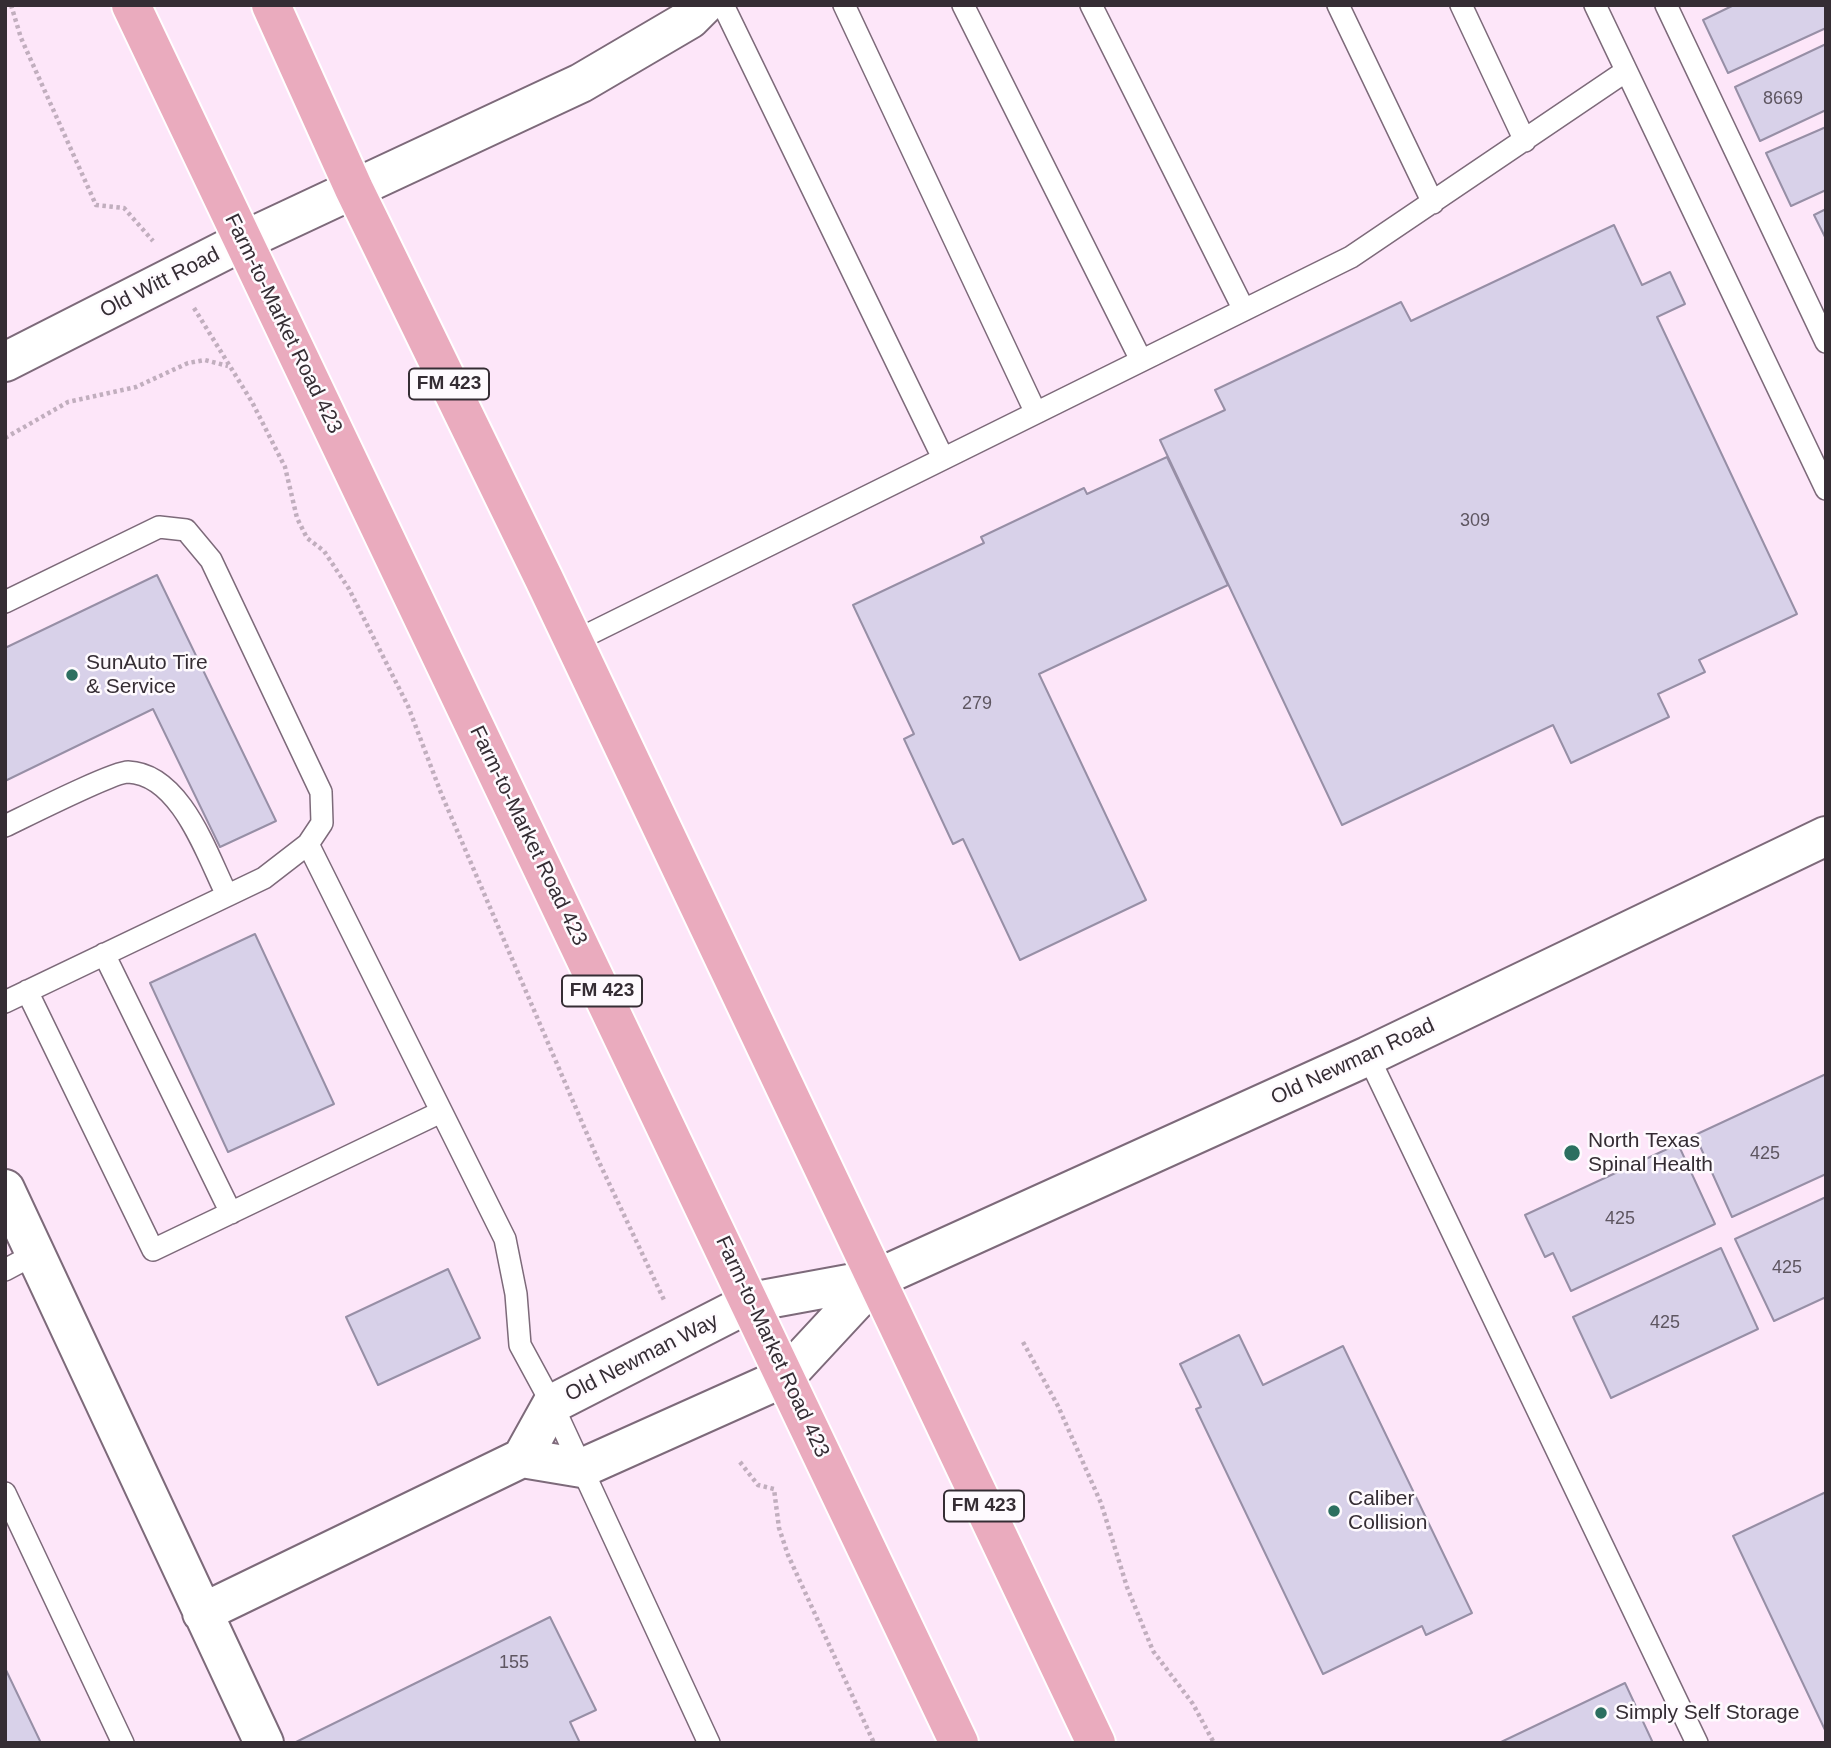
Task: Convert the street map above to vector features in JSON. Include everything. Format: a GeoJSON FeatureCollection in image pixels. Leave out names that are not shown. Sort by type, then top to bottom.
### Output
{"type":"FeatureCollection","features":[{"type":"Feature","properties":{"kind":"main road","name":"Farm-to-Market Road 423"},"geometry":{"type":"LineString","coordinates":[[131,5],[959,1743]]}},
{"type":"Feature","properties":{"kind":"main road","name":"FM 423"},"geometry":{"type":"LineString","coordinates":[[271,5],[354,188],[573,642],[1096,1743]]}},
{"type":"Feature","properties":{"kind":"street","name":"Old Witt Road"},"geometry":{"type":"LineString","coordinates":[[5,362],[243,241],[580,83],[690,19],[704,5]]}},
{"type":"Feature","properties":{"kind":"street","name":"Old Newman Road"},"geometry":{"type":"LineString","coordinates":[[876,1279],[1368,1056],[1826,836]]}},
{"type":"Feature","properties":{"kind":"street"},"geometry":{"type":"LineString","coordinates":[[5,1189],[20,1262],[202,1613],[264,1743]]}},
{"type":"Feature","properties":{"kind":"street","name":"Old Newman Way"},"geometry":{"type":"LineString","coordinates":[[522,1458],[552,1404],[751,1302],[876,1279]]}},
{"type":"Feature","properties":{"kind":"street"},"geometry":{"type":"LineString","coordinates":[[202,1613],[522,1458],[582,1468],[785,1377],[876,1279]]}},
{"type":"Feature","properties":{"kind":"lane"},"geometry":{"type":"LineString","coordinates":[[723,5],[943,458]]}},
{"type":"Feature","properties":{"kind":"lane"},"geometry":{"type":"LineString","coordinates":[[844,5],[1035,411]]}},
{"type":"Feature","properties":{"kind":"lane"},"geometry":{"type":"LineString","coordinates":[[963,5],[1141,360]]}},
{"type":"Feature","properties":{"kind":"lane"},"geometry":{"type":"LineString","coordinates":[[1091,5],[1244,310]]}},
{"type":"Feature","properties":{"kind":"lane"},"geometry":{"type":"LineString","coordinates":[[1338,5],[1433,203]]}},
{"type":"Feature","properties":{"kind":"lane"},"geometry":{"type":"LineString","coordinates":[[1461,5],[1525,141]]}},
{"type":"Feature","properties":{"kind":"lane"},"geometry":{"type":"LineString","coordinates":[[1595,5],[1826,489]]}},
{"type":"Feature","properties":{"kind":"lane"},"geometry":{"type":"LineString","coordinates":[[1666,5],[1826,342]]}},
{"type":"Feature","properties":{"kind":"lane"},"geometry":{"type":"LineString","coordinates":[[573,642],[1035,411],[1352,257],[1626,71]]}},
{"type":"Feature","properties":{"kind":"lane"},"geometry":{"type":"LineString","coordinates":[[5,602],[159,527],[186,530],[211,560],[321,792],[322,823],[308,844],[264,878],[5,1002]]}},
{"type":"Feature","properties":{"kind":"lane"},"geometry":{"type":"LineString","coordinates":[[5,826],[126,772],[158,781],[185,810],[227,895]]}},
{"type":"Feature","properties":{"kind":"lane"},"geometry":{"type":"LineString","coordinates":[[308,844],[505,1239],[516,1294],[520,1345],[552,1404],[709,1743]]}},
{"type":"Feature","properties":{"kind":"lane"},"geometry":{"type":"LineString","coordinates":[[104,954],[231,1213]]}},
{"type":"Feature","properties":{"kind":"lane"},"geometry":{"type":"LineString","coordinates":[[27,991],[153,1250],[441,1112]]}},
{"type":"Feature","properties":{"kind":"lane"},"geometry":{"type":"LineString","coordinates":[[1368,1056],[1697,1743]]}},
{"type":"Feature","properties":{"kind":"lane"},"geometry":{"type":"LineString","coordinates":[[5,1493],[123,1743]]}},
{"type":"Feature","properties":{"kind":"path"},"geometry":{"type":"LineString","coordinates":[[11,5],[21,38],[96,205],[124,208],[149,234],[230,366],[285,467],[297,518],[307,538],[324,551],[349,589],[408,706],[442,793],[593,1149],[667,1307]]}},
{"type":"Feature","properties":{"kind":"path"},"geometry":{"type":"LineString","coordinates":[[5,438],[68,402],[136,387],[188,363],[205,360],[230,366]]}},
{"type":"Feature","properties":{"kind":"path"},"geometry":{"type":"LineString","coordinates":[[1023,1342],[1058,1406],[1101,1503],[1127,1587],[1153,1651],[1193,1704],[1214,1743]]}},
{"type":"Feature","properties":{"kind":"path"},"geometry":{"type":"LineString","coordinates":[[740,1462],[758,1485],[774,1489],[779,1528],[788,1555],[874,1743]]}},
{"type":"Feature","properties":{"kind":"building"},"geometry":{"type":"Polygon","coordinates":[[[1734,5],[1826,5],[1826,28],[1728,73],[1703,20],[1734,5]]]}},
{"type":"Feature","properties":{"kind":"building"},"geometry":{"type":"Polygon","coordinates":[[[1826,44],[1826,110],[1760,141],[1735,87],[1826,44]]]}},
{"type":"Feature","properties":{"kind":"building"},"geometry":{"type":"Polygon","coordinates":[[[1826,127],[1826,190],[1791,206],[1766,153],[1826,127]]]}},
{"type":"Feature","properties":{"kind":"building"},"geometry":{"type":"Polygon","coordinates":[[[1826,209],[1826,239],[1814,215],[1826,209]]]}},
{"type":"Feature","properties":{"kind":"building"},"geometry":{"type":"Polygon","coordinates":[[[1614,225],[1642,285],[1670,272],[1685,304],[1657,317],[1797,614],[1699,660],[1705,672],[1658,694],[1669,717],[1571,763],[1553,725],[1342,825],[1160,440],[1225,410],[1215,390],[1401,302],[1411,321],[1614,225]]]}},
{"type":"Feature","properties":{"kind":"building"},"geometry":{"type":"Polygon","coordinates":[[[1167,457],[1228,585],[1039,674],[1146,900],[1020,960],[963,839],[953,844],[904,739],[914,734],[853,605],[984,543],[981,537],[1084,488],[1087,494],[1167,457]]]}},
{"type":"Feature","properties":{"kind":"building"},"geometry":{"type":"Polygon","coordinates":[[[157,575],[276,821],[220,847],[153,709],[5,781],[5,648],[157,575]]]}},
{"type":"Feature","properties":{"kind":"building"},"geometry":{"type":"Polygon","coordinates":[[[255,934],[334,1104],[228,1152],[150,983],[255,934]]]}},
{"type":"Feature","properties":{"kind":"building"},"geometry":{"type":"Polygon","coordinates":[[[1826,1074],[1826,1174],[1732,1217],[1695,1135],[1826,1074]]]}},
{"type":"Feature","properties":{"kind":"building"},"geometry":{"type":"Polygon","coordinates":[[[1678,1144],[1715,1224],[1571,1291],[1553,1253],[1545,1257],[1525,1215],[1678,1144]]]}},
{"type":"Feature","properties":{"kind":"building"},"geometry":{"type":"Polygon","coordinates":[[[1826,1197],[1826,1297],[1774,1321],[1735,1239],[1826,1197]]]}},
{"type":"Feature","properties":{"kind":"building"},"geometry":{"type":"Polygon","coordinates":[[[1721,1248],[1758,1329],[1611,1398],[1573,1317],[1721,1248]]]}},
{"type":"Feature","properties":{"kind":"building"},"geometry":{"type":"Polygon","coordinates":[[[448,1269],[480,1338],[378,1385],[346,1317],[448,1269]]]}},
{"type":"Feature","properties":{"kind":"building","name":"Caliber Collision"},"geometry":{"type":"Polygon","coordinates":[[[1239,1335],[1263,1385],[1343,1346],[1472,1613],[1426,1635],[1422,1626],[1323,1674],[1196,1409],[1201,1407],[1180,1364],[1239,1335]]]}},
{"type":"Feature","properties":{"kind":"building"},"geometry":{"type":"Polygon","coordinates":[[[1826,1492],[1826,1729],[1825,1730],[1733,1536],[1826,1492]]]}},
{"type":"Feature","properties":{"kind":"building"},"geometry":{"type":"Polygon","coordinates":[[[550,1617],[596,1710],[570,1722],[580,1743],[294,1743],[550,1617]]]}},
{"type":"Feature","properties":{"kind":"building"},"geometry":{"type":"Polygon","coordinates":[[[5,1668],[41,1743],[5,1743],[5,1668]]]}},
{"type":"Feature","properties":{"kind":"building","name":"Simply Self Storage"},"geometry":{"type":"Polygon","coordinates":[[[1625,1683],[1653,1743],[1499,1743],[1625,1683]]]}},
{"type":"Feature","properties":{"kind":"place","name":"SunAuto Tire & Service"},"geometry":{"type":"Point","coordinates":[72,675]}},
{"type":"Feature","properties":{"kind":"place","name":"North Texas Spinal Health"},"geometry":{"type":"Point","coordinates":[1572,1153]}},
{"type":"Feature","properties":{"kind":"place","name":"Caliber Collision"},"geometry":{"type":"Point","coordinates":[1334,1511]}},
{"type":"Feature","properties":{"kind":"place","name":"Simply Self Storage"},"geometry":{"type":"Point","coordinates":[1601,1713]}}]}
